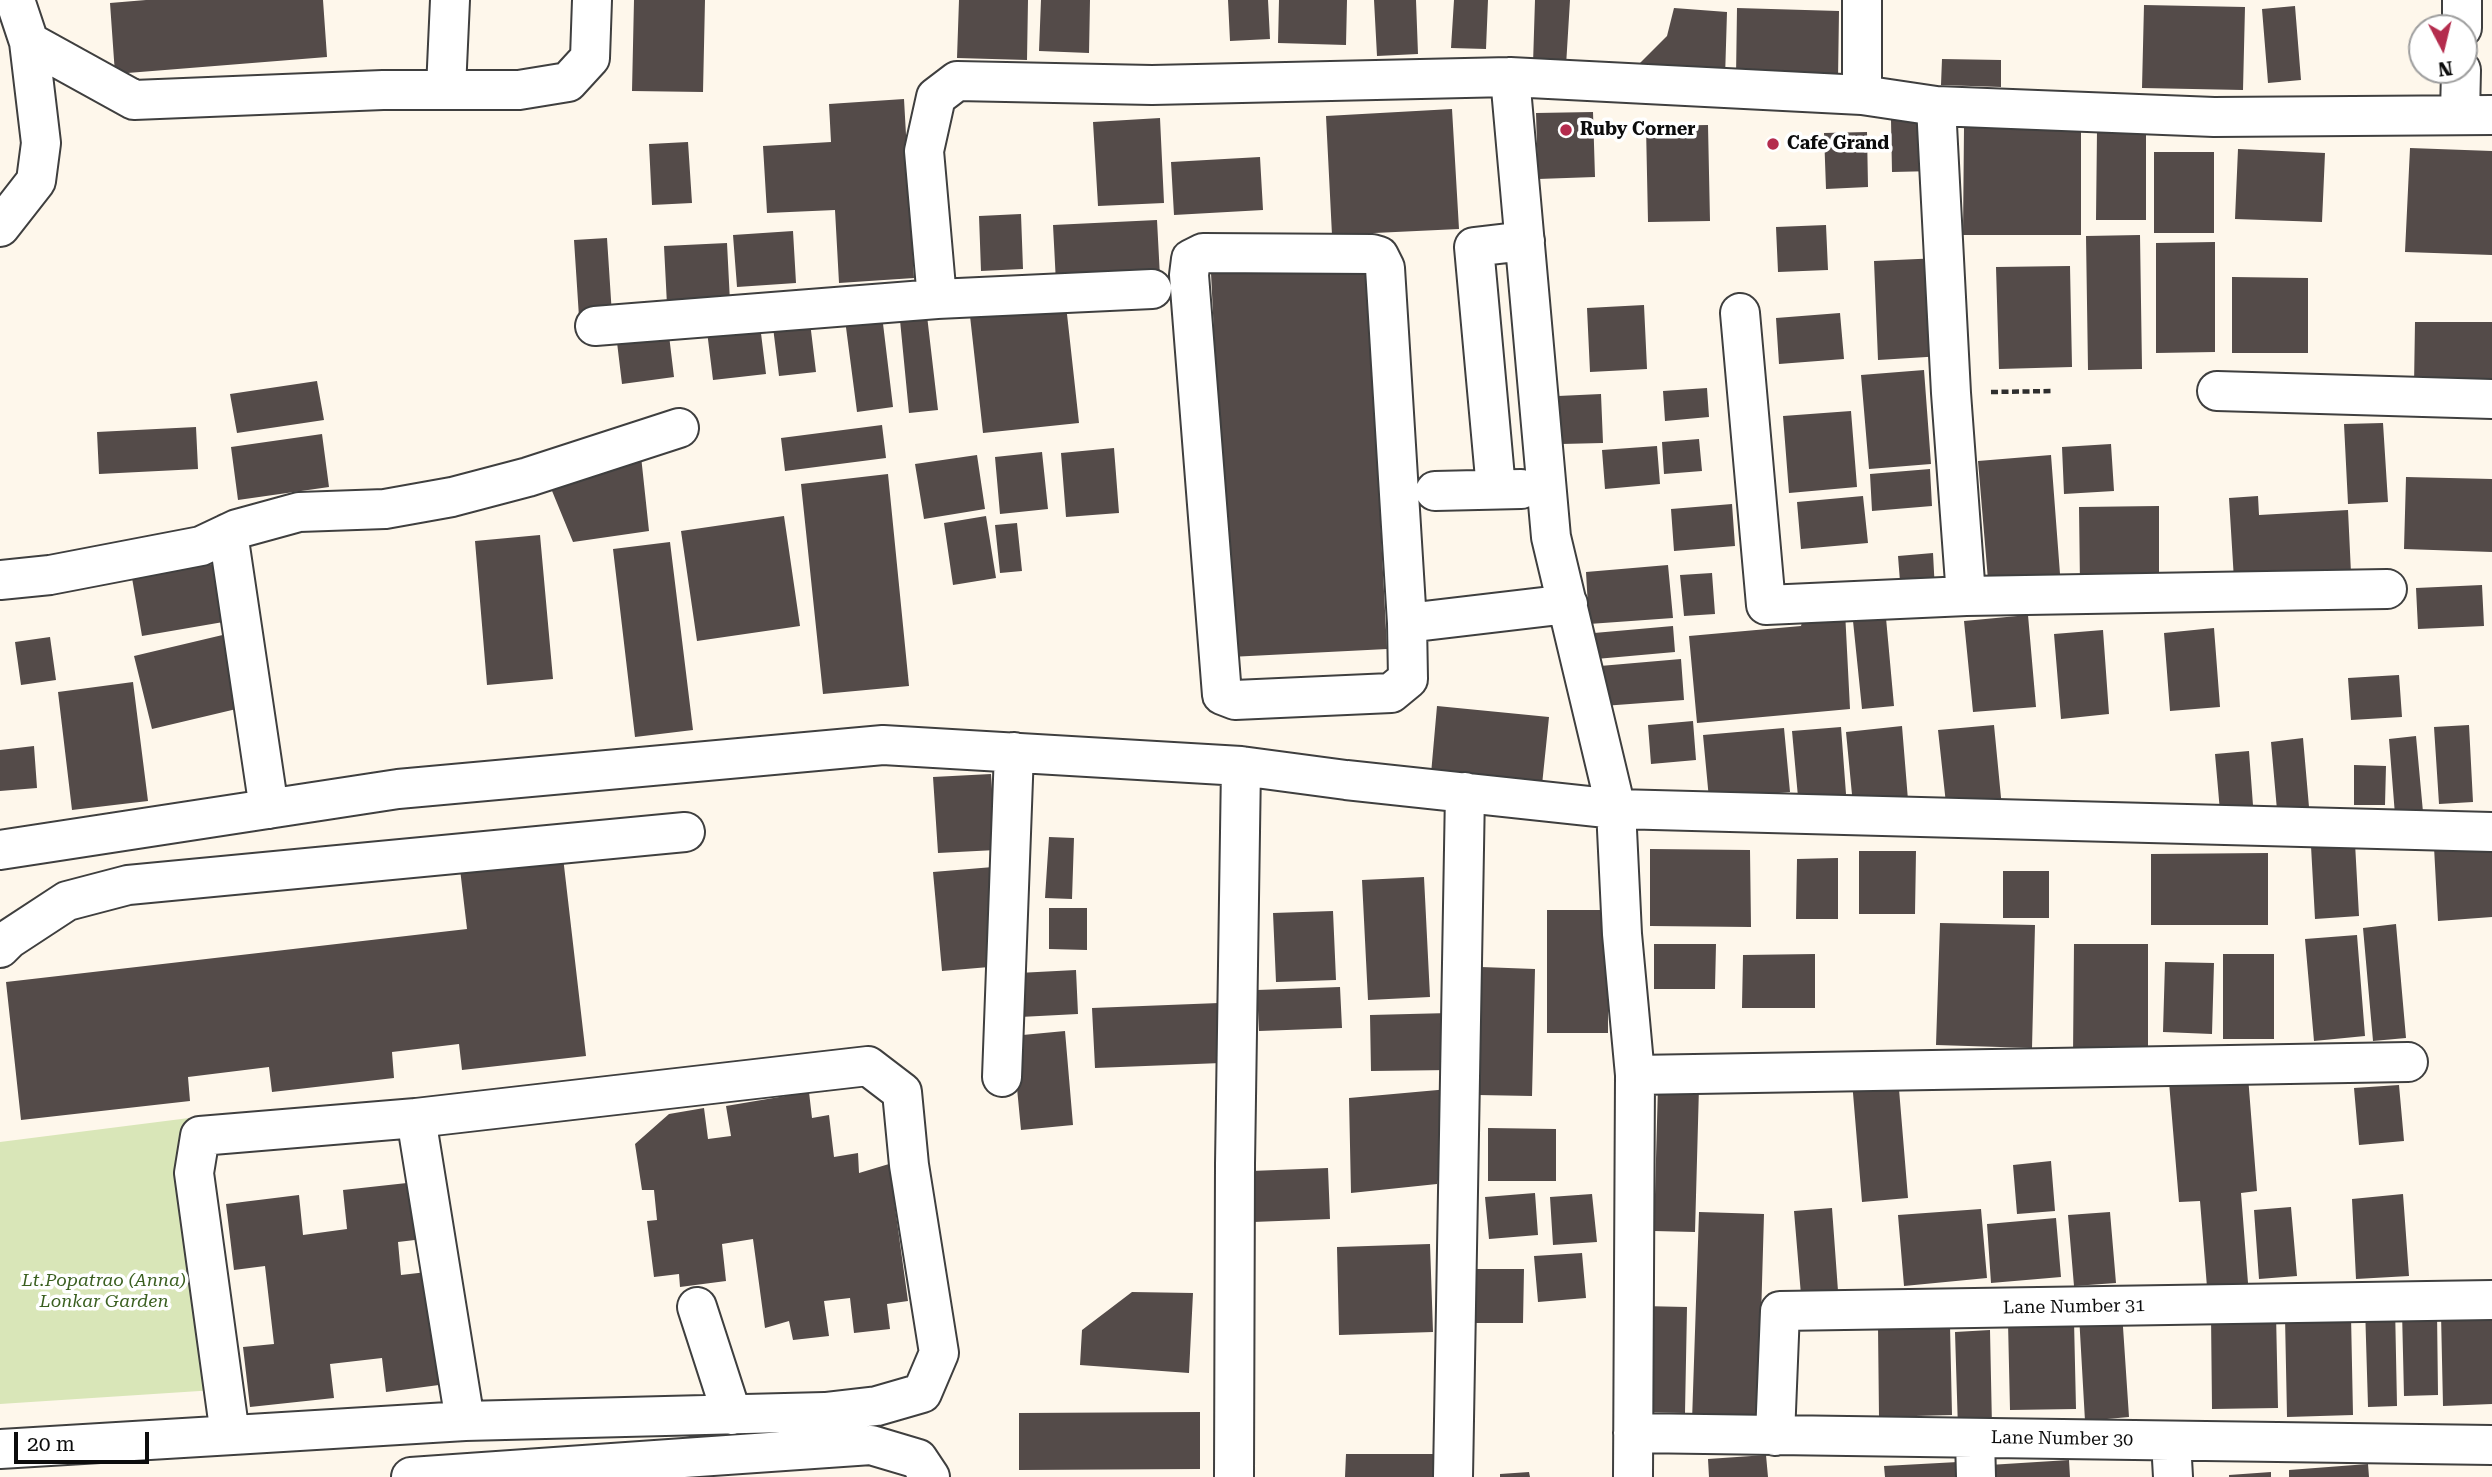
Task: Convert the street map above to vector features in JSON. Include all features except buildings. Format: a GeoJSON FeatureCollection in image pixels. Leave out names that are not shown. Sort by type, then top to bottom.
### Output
{"type":"FeatureCollection","features":[{"type":"Feature","properties":{"kind":"street"},"geometry":{"type":"LineString","coordinates":[[0,227],[36,181],[41,143],[29,42],[15,0]]}},
{"type":"Feature","properties":{"kind":"street"},"geometry":{"type":"LineString","coordinates":[[446,89],[450,0]]}},
{"type":"Feature","properties":{"kind":"street"},"geometry":{"type":"LineString","coordinates":[[29,42],[134,100],[446,89],[519,90],[568,82],[590,58],[592,0]]}},
{"type":"Feature","properties":{"kind":"street"},"geometry":{"type":"LineString","coordinates":[[1861,0],[1862,95]]}},
{"type":"Feature","properties":{"kind":"street"},"geometry":{"type":"LineString","coordinates":[[1510,77],[1551,537],[1616,809],[1622,934],[1635,1075],[1633,1477]]}},
{"type":"Feature","properties":{"kind":"street"},"geometry":{"type":"LineString","coordinates":[[937,299],[925,151],[936,97],[957,82],[1152,85],[1510,77],[1862,95],[1936,106],[2214,117],[2476,115],[2466,84]]}},
{"type":"Feature","properties":{"kind":"street"},"geometry":{"type":"LineString","coordinates":[[1936,106],[1951,393],[1966,596]]}},
{"type":"Feature","properties":{"kind":"street"},"geometry":{"type":"LineString","coordinates":[[1496,489],[1474,247],[1525,241]]}},
{"type":"Feature","properties":{"kind":"street"},"geometry":{"type":"LineString","coordinates":[[1203,253],[1379,256],[1385,268],[1407,623],[1408,679],[1391,693],[1235,701],[1222,695],[1189,275],[1191,258],[1203,253]]}},
{"type":"Feature","properties":{"kind":"street"},"geometry":{"type":"LineString","coordinates":[[595,327],[937,299],[1152,289]]}},
{"type":"Feature","properties":{"kind":"street"},"geometry":{"type":"LineString","coordinates":[[1740,313],[1766,605],[1966,596],[2387,589]]}},
{"type":"Feature","properties":{"kind":"street"},"geometry":{"type":"LineString","coordinates":[[2217,391],[2492,399]]}},
{"type":"Feature","properties":{"kind":"street"},"geometry":{"type":"LineString","coordinates":[[0,580],[50,575],[201,546],[228,533],[299,512],[385,509],[452,497],[528,477],[679,428]]}},
{"type":"Feature","properties":{"kind":"street"},"geometry":{"type":"LineString","coordinates":[[1435,491],[1548,489]]}},
{"type":"Feature","properties":{"kind":"street"},"geometry":{"type":"LineString","coordinates":[[228,533],[269,809]]}},
{"type":"Feature","properties":{"kind":"street"},"geometry":{"type":"LineString","coordinates":[[1407,623],[1568,604]]}},
{"type":"Feature","properties":{"kind":"street"},"geometry":{"type":"LineString","coordinates":[[0,850],[398,789],[883,745],[1241,766],[1616,809],[2492,832]]}},
{"type":"Feature","properties":{"kind":"street"},"geometry":{"type":"LineString","coordinates":[[1002,1077],[1014,752]]}},
{"type":"Feature","properties":{"kind":"street"},"geometry":{"type":"LineString","coordinates":[[1234,1477],[1241,766]]}},
{"type":"Feature","properties":{"kind":"street"},"geometry":{"type":"LineString","coordinates":[[1453,1477],[1465,792]]}},
{"type":"Feature","properties":{"kind":"street"},"geometry":{"type":"LineString","coordinates":[[0,948],[9,939],[67,901],[128,885],[685,832]]}},
{"type":"Feature","properties":{"kind":"street"},"geometry":{"type":"LineString","coordinates":[[1635,1075],[2408,1062]]}},
{"type":"Feature","properties":{"kind":"street"},"geometry":{"type":"LineString","coordinates":[[0,1449],[465,1421],[825,1412],[877,1406],[922,1393],[939,1353],[909,1165],[902,1092],[868,1066],[416,1118],[200,1136],[194,1173],[230,1435]]}},
{"type":"Feature","properties":{"kind":"street"},"geometry":{"type":"LineString","coordinates":[[416,1118],[465,1421]]}},
{"type":"Feature","properties":{"kind":"street","name":"Lane Number 31"},"geometry":{"type":"LineString","coordinates":[[1775,1436],[1780,1311],[2492,1300]]}},
{"type":"Feature","properties":{"kind":"street"},"geometry":{"type":"LineString","coordinates":[[696,1307],[732,1415]]}},
{"type":"Feature","properties":{"kind":"street","name":"Lane Number 30"},"geometry":{"type":"LineString","coordinates":[[1633,1433],[1975,1438],[2172,1459],[2395,1460],[2492,1445]]}},
{"type":"Feature","properties":{"kind":"street"},"geometry":{"type":"LineString","coordinates":[[1975,1438],[1976,1477]]}},
{"type":"Feature","properties":{"kind":"street"},"geometry":{"type":"LineString","coordinates":[[411,1477],[871,1445],[918,1459],[930,1477]]}},
{"type":"Feature","properties":{"kind":"path"},"geometry":{"type":"LineString","coordinates":[[1951,393],[2053,391]]}},
{"type":"Feature","properties":{"kind":"green space","name":"Lt.Popatrao (Anna) Lonkar Garden"},"geometry":{"type":"Polygon","coordinates":[[[197,1117],[215,1390],[0,1404],[0,1142],[197,1117]]]}},
{"type":"Feature","properties":{"kind":"place","name":"Ruby Corner"},"geometry":{"type":"Point","coordinates":[1566,130]}},
{"type":"Feature","properties":{"kind":"place","name":"Cafe Grand"},"geometry":{"type":"Point","coordinates":[1773,144]}}]}
